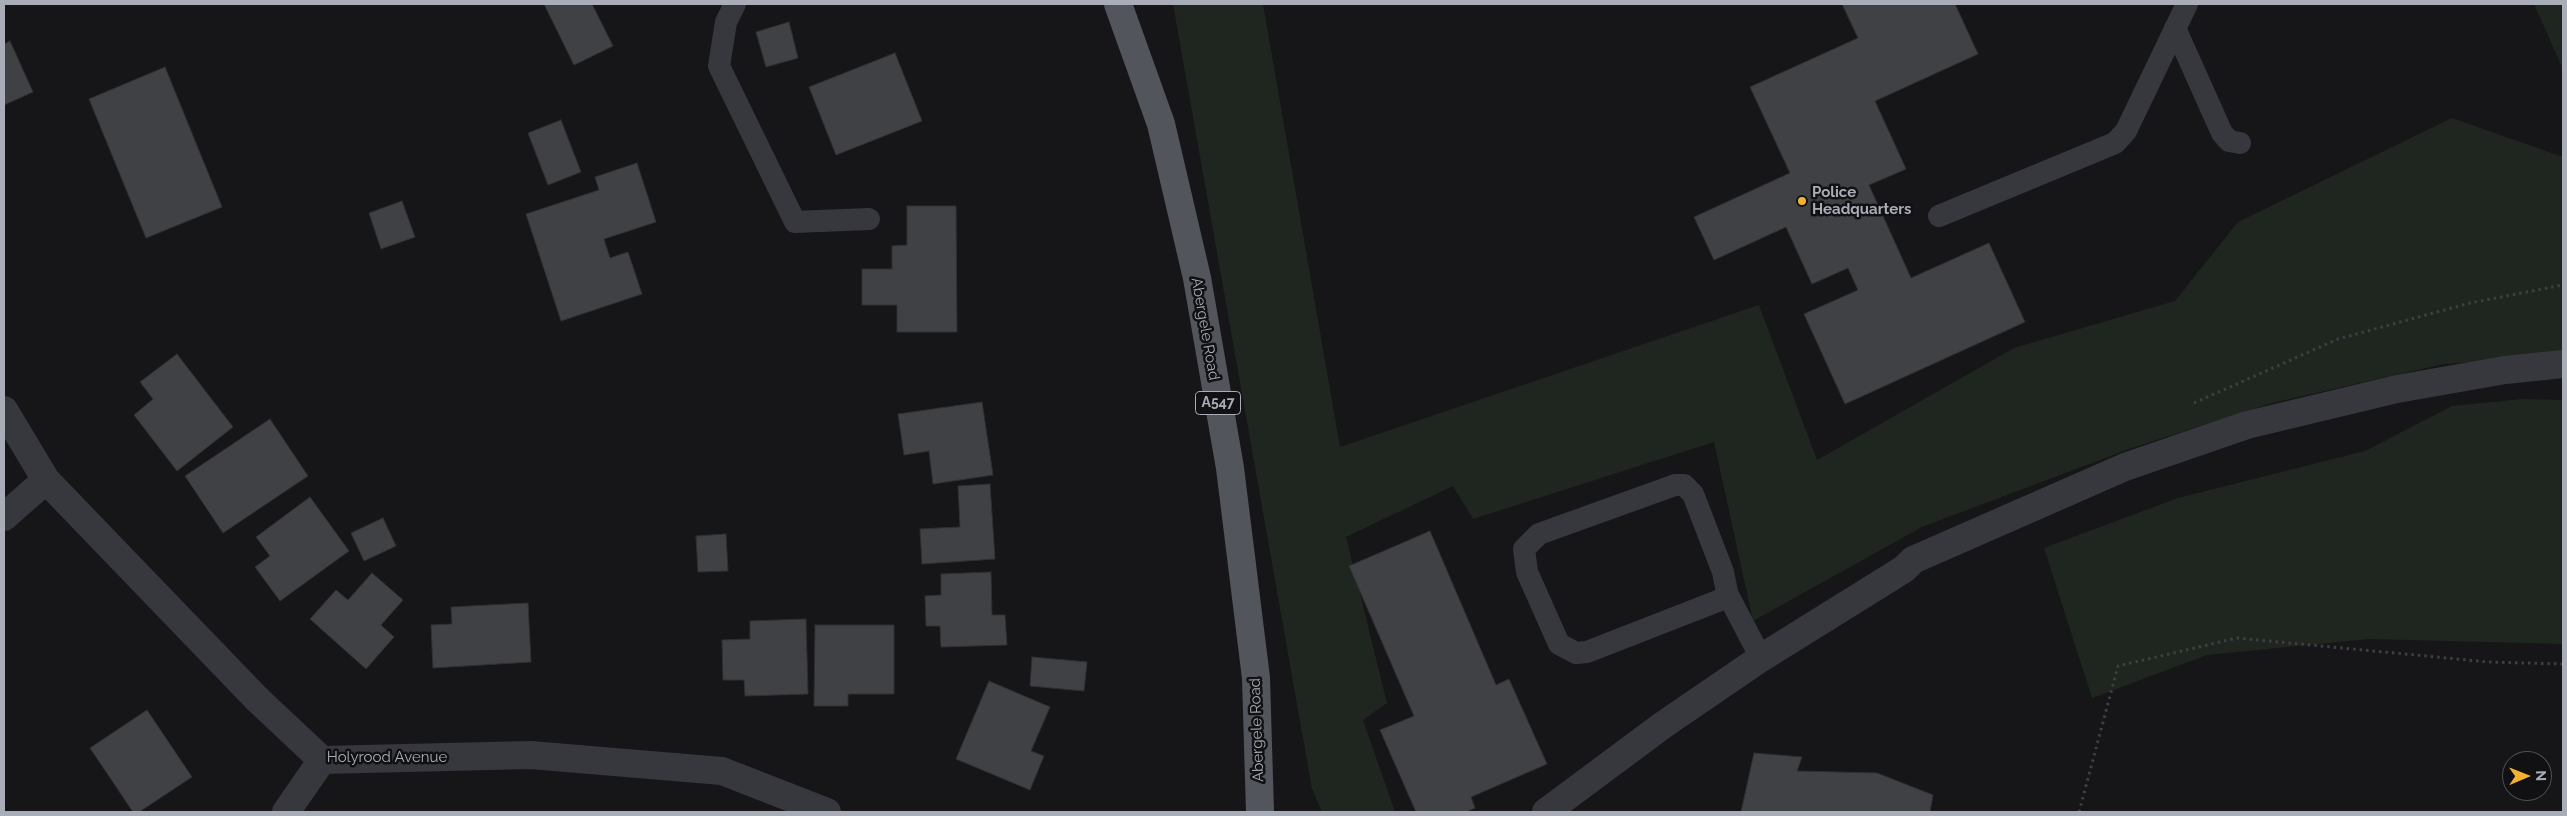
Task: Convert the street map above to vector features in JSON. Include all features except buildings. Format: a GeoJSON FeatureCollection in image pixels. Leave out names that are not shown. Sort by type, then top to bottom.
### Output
{"type":"FeatureCollection","features":[{"type":"Feature","properties":{"kind":"main road","name":"Abergele Road"},"geometry":{"type":"LineString","coordinates":[[1118,4],[1161,124],[1198,288],[1230,468],[1256,678],[1260,812]]}},
{"type":"Feature","properties":{"kind":"street"},"geometry":{"type":"LineString","coordinates":[[1546,812],[1663,725],[1761,658],[1904,569],[1912,560],[2125,467],[2247,425],[2397,389],[2505,370],[2563,364]]}},
{"type":"Feature","properties":{"kind":"street","name":"Holyrood Avenue"},"geometry":{"type":"LineString","coordinates":[[4,410],[46,480],[257,699],[322,760],[531,755],[722,771],[827,812]]}},
{"type":"Feature","properties":{"kind":"street"},"geometry":{"type":"LineString","coordinates":[[4,518],[46,480]]}},
{"type":"Feature","properties":{"kind":"street"},"geometry":{"type":"LineString","coordinates":[[286,812],[322,760]]}},
{"type":"Feature","properties":{"kind":"lane"},"geometry":{"type":"LineString","coordinates":[[735,4],[726,22],[720,66],[795,222],[869,219]]}},
{"type":"Feature","properties":{"kind":"lane"},"geometry":{"type":"LineString","coordinates":[[1939,216],[2115,143],[2126,131],[2187,4]]}},
{"type":"Feature","properties":{"kind":"lane"},"geometry":{"type":"LineString","coordinates":[[2175,28],[2222,133],[2229,141],[2240,143]]}},
{"type":"Feature","properties":{"kind":"lane"},"geometry":{"type":"LineString","coordinates":[[1728,595],[1587,652],[1576,652],[1559,644],[1527,572],[1524,549],[1538,534],[1675,485],[1684,486],[1693,494],[1723,572],[1728,595],[1761,658]]}},
{"type":"Feature","properties":{"kind":"path"},"geometry":{"type":"LineString","coordinates":[[2079,812],[2118,666],[2237,638],[2489,662],[2563,664]]}},
{"type":"Feature","properties":{"kind":"shaded area"},"geometry":{"type":"Polygon","coordinates":[[[1173,4],[1263,4],[1340,447],[1759,305],[1817,460],[2014,348],[2175,301],[2238,222],[2452,118],[2563,157],[2563,357],[2444,364],[2272,403],[2129,449],[1922,527],[1753,621],[1714,442],[1473,519],[1453,486],[1346,537],[1387,703],[1363,720],[1395,812],[1322,812],[1312,789],[1173,4]]]}},
{"type":"Feature","properties":{"kind":"shaded area"},"geometry":{"type":"Polygon","coordinates":[[[2534,4],[2563,4],[2563,69],[2534,4]]]}},
{"type":"Feature","properties":{"kind":"shaded area"},"geometry":{"type":"Polygon","coordinates":[[[2522,399],[2563,400],[2563,644],[2369,639],[2207,655],[2092,698],[2044,548],[2178,498],[2365,451],[2452,406],[2522,399]]]}},
{"type":"Feature","properties":{"kind":"place","name":"Police Headquarters"},"geometry":{"type":"Point","coordinates":[1802,201]}}]}
